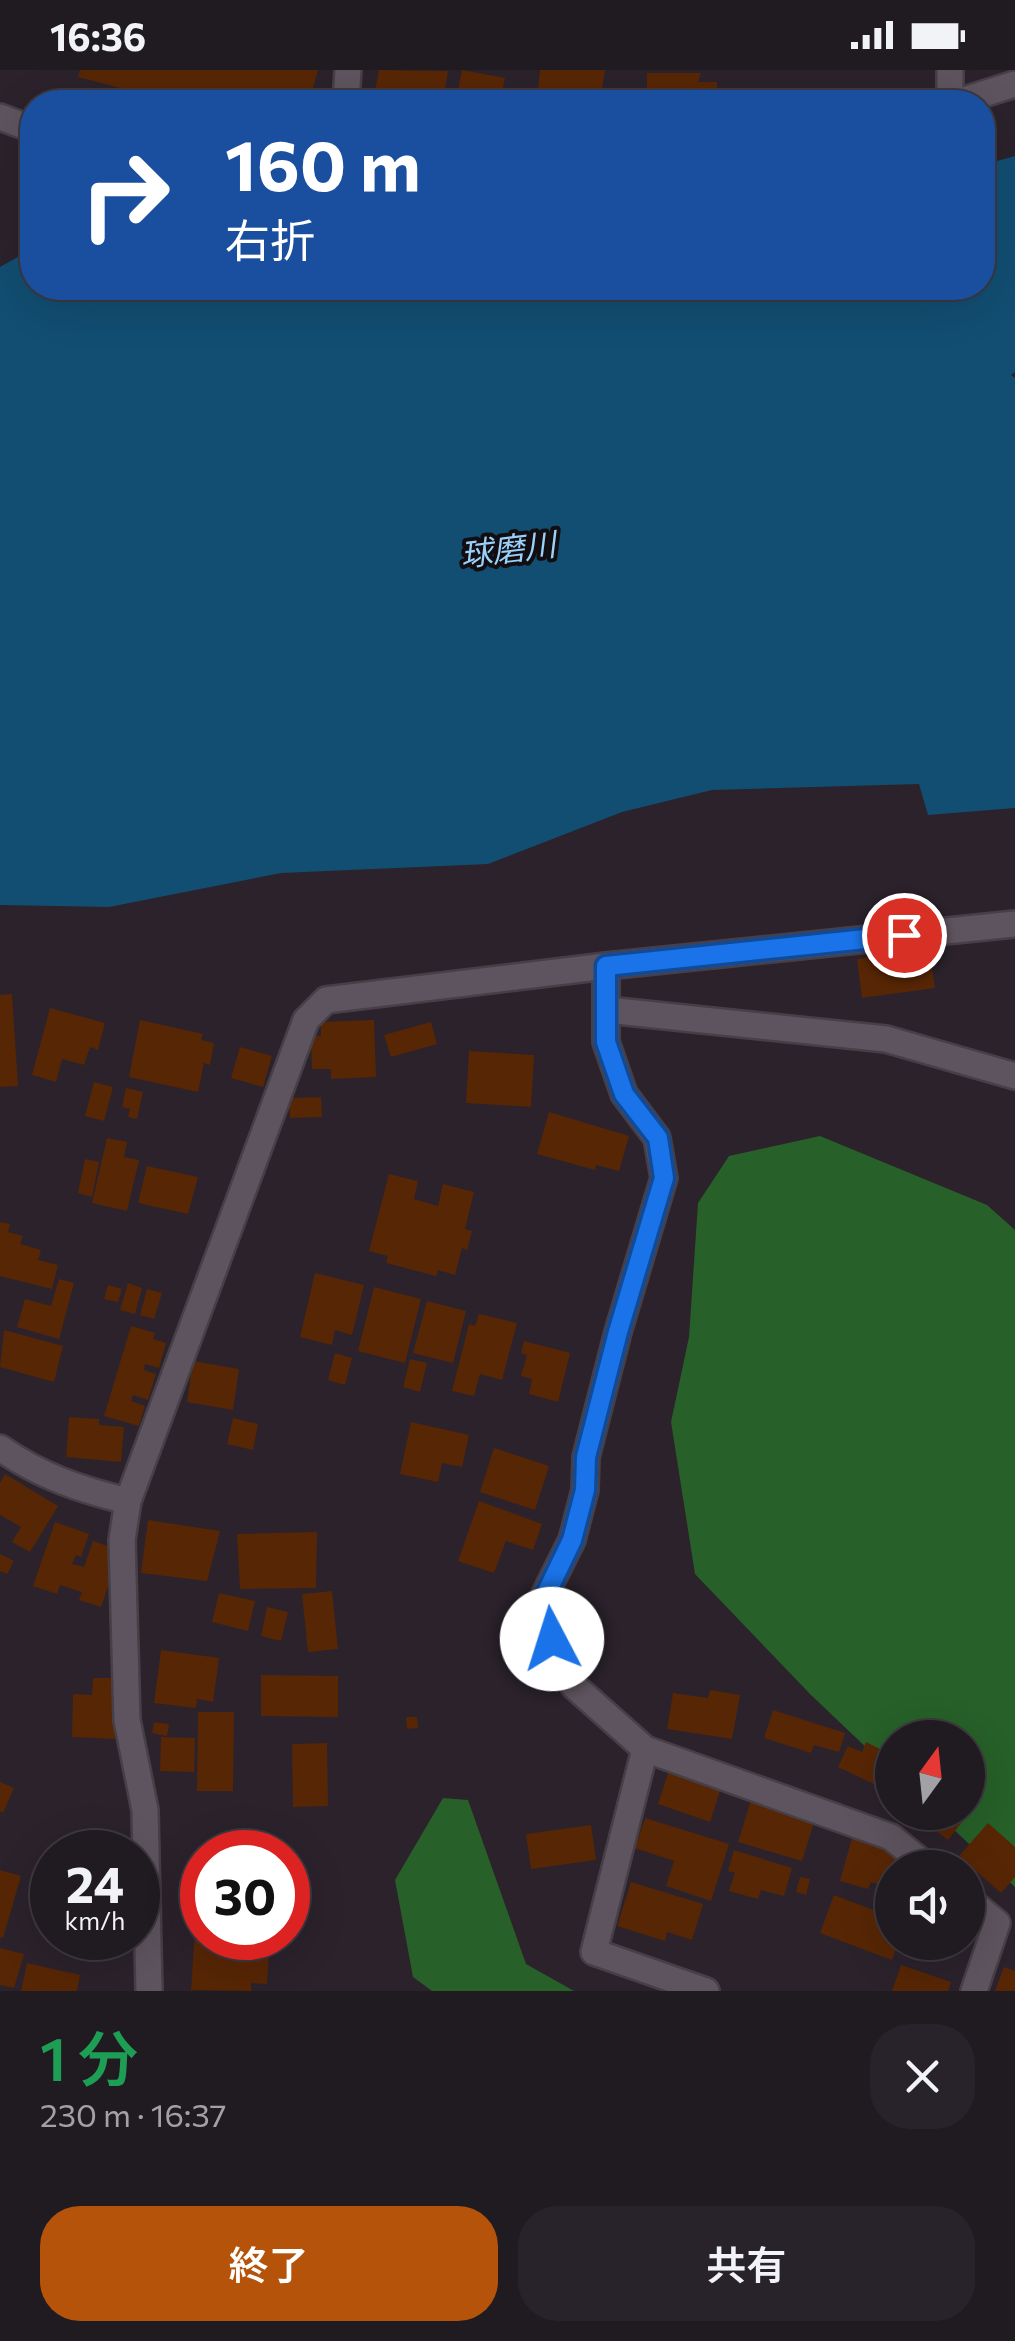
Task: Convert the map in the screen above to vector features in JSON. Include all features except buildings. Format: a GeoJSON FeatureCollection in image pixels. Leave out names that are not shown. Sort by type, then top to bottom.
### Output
{"type":"FeatureCollection","features":[{"type":"Feature","properties":{"kind":"street"},"geometry":{"type":"LineString","coordinates":[[150,1991],[145,1810],[127,1720],[122,1540],[128,1500],[306,1020],[326,1000],[606,966],[1015,924]]}},
{"type":"Feature","properties":{"kind":"street"},"geometry":{"type":"LineString","coordinates":[[606,966],[606,1042],[624,1094],[658,1138],[664,1178],[595,1421],[586,1457],[585,1490],[572,1540],[546,1594],[552,1639],[574,1686],[645,1749],[891,1837],[907,1850]]}},
{"type":"Feature","properties":{"kind":"street"},"geometry":{"type":"LineString","coordinates":[[607,1010],[886,1039],[1015,1076]]}},
{"type":"Feature","properties":{"kind":"street"},"geometry":{"type":"LineString","coordinates":[[0,1448],[75,1489],[128,1500]]}},
{"type":"Feature","properties":{"kind":"street"},"geometry":{"type":"LineString","coordinates":[[645,1749],[594,1952],[706,1991]]}},
{"type":"Feature","properties":{"kind":"street"},"geometry":{"type":"LineString","coordinates":[[985,1913],[997,1923],[985,1958]]}},
{"type":"Feature","properties":{"kind":"street"},"geometry":{"type":"LineString","coordinates":[[974,1991],[984,1960]]}},
{"type":"Feature","properties":{"kind":"green space"},"geometry":{"type":"Polygon","coordinates":[[[820,1136],[987,1205],[1015,1230],[1015,1887],[985,1859],[985,1850],[976,1850],[954,1830],[985,1830],[985,1720],[875,1720],[875,1756],[695,1574],[671,1422],[689,1337],[698,1203],[729,1156],[820,1136]]]}},
{"type":"Feature","properties":{"kind":"green space"},"geometry":{"type":"Polygon","coordinates":[[[443,1798],[468,1800],[526,1964],[574,1991],[432,1991],[413,1977],[395,1880],[443,1798]]]}},
{"type":"Feature","properties":{"kind":"water","name":"球磨川"},"geometry":{"type":"Polygon","coordinates":[[[1015,156],[1015,372],[1011,375],[1015,378],[1015,808],[928,815],[919,784],[712,790],[622,812],[488,864],[281,873],[109,907],[0,905],[0,267],[20,256],[20,300],[995,300],[995,162],[1015,156]]]}},
{"type":"Feature","properties":{"kind":"route"},"geometry":{"type":"LineString","coordinates":[[552,1639],[546,1594],[572,1540],[585,1490],[586,1457],[664,1178],[658,1138],[624,1094],[606,1042],[606,966],[904,935]]}}]}
